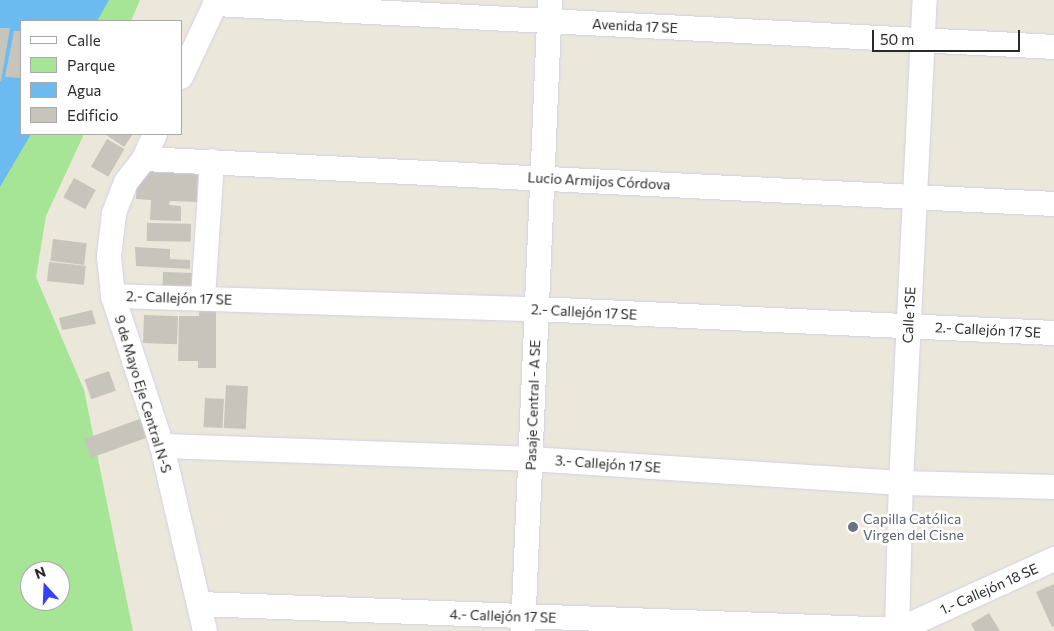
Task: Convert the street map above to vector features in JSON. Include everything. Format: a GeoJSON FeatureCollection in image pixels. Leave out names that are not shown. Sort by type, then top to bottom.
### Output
{"type":"FeatureCollection","features":[{"type":"Feature","properties":{"kind":"street","name":"Calle 1SE"},"geometry":{"type":"LineString","coordinates":[[897,631],[901,483],[925,0]]}},
{"type":"Feature","properties":{"kind":"street","name":"Avenida 17 SE"},"geometry":{"type":"LineString","coordinates":[[216,2],[549,11],[923,42],[1054,47]]}},
{"type":"Feature","properties":{"kind":"street"},"geometry":{"type":"LineString","coordinates":[[182,76],[216,2]]}},
{"type":"Feature","properties":{"kind":"street","name":"Pasaje Central - A SE"},"geometry":{"type":"LineString","coordinates":[[524,624],[549,11]]}},
{"type":"Feature","properties":{"kind":"street","name":"9 de Mayo Eje Central N-S"},"geometry":{"type":"LineString","coordinates":[[155,135],[144,159],[126,182],[114,214],[110,256],[113,296],[162,446],[205,631]]}},
{"type":"Feature","properties":{"kind":"street","name":"Lucio Armijos Córdova"},"geometry":{"type":"LineString","coordinates":[[144,159],[1054,204]]}},
{"type":"Feature","properties":{"kind":"street"},"geometry":{"type":"LineString","coordinates":[[203,298],[212,161]]}},
{"type":"Feature","properties":{"kind":"street","name":"2.- Callejón 17 SE"},"geometry":{"type":"LineString","coordinates":[[113,296],[537,309],[1054,333]]}},
{"type":"Feature","properties":{"kind":"street","name":"3.- Callejón 17 SE"},"geometry":{"type":"LineString","coordinates":[[162,446],[530,459],[901,483],[1054,487]]}},
{"type":"Feature","properties":{"kind":"street","name":"1.- Callejón 18 SE"},"geometry":{"type":"LineString","coordinates":[[897,631],[1054,558]]}},
{"type":"Feature","properties":{"kind":"street","name":"4.- Callejón 17 SE"},"geometry":{"type":"LineString","coordinates":[[199,604],[524,624],[897,631]]}},
{"type":"Feature","properties":{"kind":"green space"},"geometry":{"type":"Polygon","coordinates":[[[0,0],[140,0],[131,20],[20,20],[20,135],[84,135],[46,216],[36,277],[84,390],[133,631],[0,631],[0,0]]]}},
{"type":"Feature","properties":{"kind":"water"},"geometry":{"type":"Polygon","coordinates":[[[0,0],[109,0],[98,20],[20,20],[20,135],[30,135],[0,187],[0,0]]]}},
{"type":"Feature","properties":{"kind":"building"},"geometry":{"type":"Polygon","coordinates":[[[0,28],[10,28],[1,81],[0,81],[0,28]]]}},
{"type":"Feature","properties":{"kind":"building"},"geometry":{"type":"Polygon","coordinates":[[[14,31],[20,31],[20,78],[5,77],[14,31]]]}},
{"type":"Feature","properties":{"kind":"building"},"geometry":{"type":"Polygon","coordinates":[[[106,135],[132,135],[124,147],[106,135]]]}},
{"type":"Feature","properties":{"kind":"building"},"geometry":{"type":"Polygon","coordinates":[[[107,139],[124,149],[108,177],[91,167],[107,139]]]}},
{"type":"Feature","properties":{"kind":"building"},"geometry":{"type":"Polygon","coordinates":[[[137,170],[198,173],[197,202],[170,201],[169,205],[181,206],[181,221],[150,220],[151,200],[136,199],[137,170]]]}},
{"type":"Feature","properties":{"kind":"building"},"geometry":{"type":"Polygon","coordinates":[[[74,178],[96,190],[85,209],[63,197],[74,178]]]}},
{"type":"Feature","properties":{"kind":"building"},"geometry":{"type":"Polygon","coordinates":[[[147,223],[191,224],[191,242],[147,241],[147,223]]]}},
{"type":"Feature","properties":{"kind":"building"},"geometry":{"type":"Polygon","coordinates":[[[53,239],[87,243],[84,265],[50,261],[53,239]]]}},
{"type":"Feature","properties":{"kind":"building"},"geometry":{"type":"Polygon","coordinates":[[[135,247],[170,249],[170,259],[190,260],[190,269],[136,266],[135,247]]]}},
{"type":"Feature","properties":{"kind":"building"},"geometry":{"type":"Polygon","coordinates":[[[49,262],[86,266],[84,285],[47,281],[49,262]]]}},
{"type":"Feature","properties":{"kind":"building"},"geometry":{"type":"Polygon","coordinates":[[[163,272],[192,273],[191,292],[162,291],[163,272]]]}},
{"type":"Feature","properties":{"kind":"building"},"geometry":{"type":"Polygon","coordinates":[[[216,308],[216,368],[198,368],[198,361],[178,361],[179,316],[199,316],[199,309],[216,308]]]}},
{"type":"Feature","properties":{"kind":"building"},"geometry":{"type":"Polygon","coordinates":[[[92,310],[96,324],[62,330],[59,318],[92,310]]]}},
{"type":"Feature","properties":{"kind":"building"},"geometry":{"type":"Polygon","coordinates":[[[144,315],[178,316],[177,344],[143,343],[144,315]]]}},
{"type":"Feature","properties":{"kind":"building"},"geometry":{"type":"Polygon","coordinates":[[[109,371],[116,391],[91,399],[84,379],[109,371]]]}},
{"type":"Feature","properties":{"kind":"building"},"geometry":{"type":"Polygon","coordinates":[[[226,385],[248,386],[246,429],[224,428],[226,385]]]}},
{"type":"Feature","properties":{"kind":"building"},"geometry":{"type":"Polygon","coordinates":[[[205,398],[224,399],[222,428],[203,427],[205,398]]]}},
{"type":"Feature","properties":{"kind":"building"},"geometry":{"type":"Polygon","coordinates":[[[145,417],[152,436],[91,458],[84,439],[145,417]]]}},
{"type":"Feature","properties":{"kind":"building"},"geometry":{"type":"Polygon","coordinates":[[[1054,584],[1054,626],[1052,627],[1036,592],[1054,584]]]}},
{"type":"Feature","properties":{"kind":"building"},"geometry":{"type":"Polygon","coordinates":[[[989,613],[1000,631],[975,631],[971,624],[989,613]]]}},
{"type":"Feature","properties":{"kind":"place","name":"Capilla Católica Virgen del Cisne"},"geometry":{"type":"Point","coordinates":[853,527]}}]}
